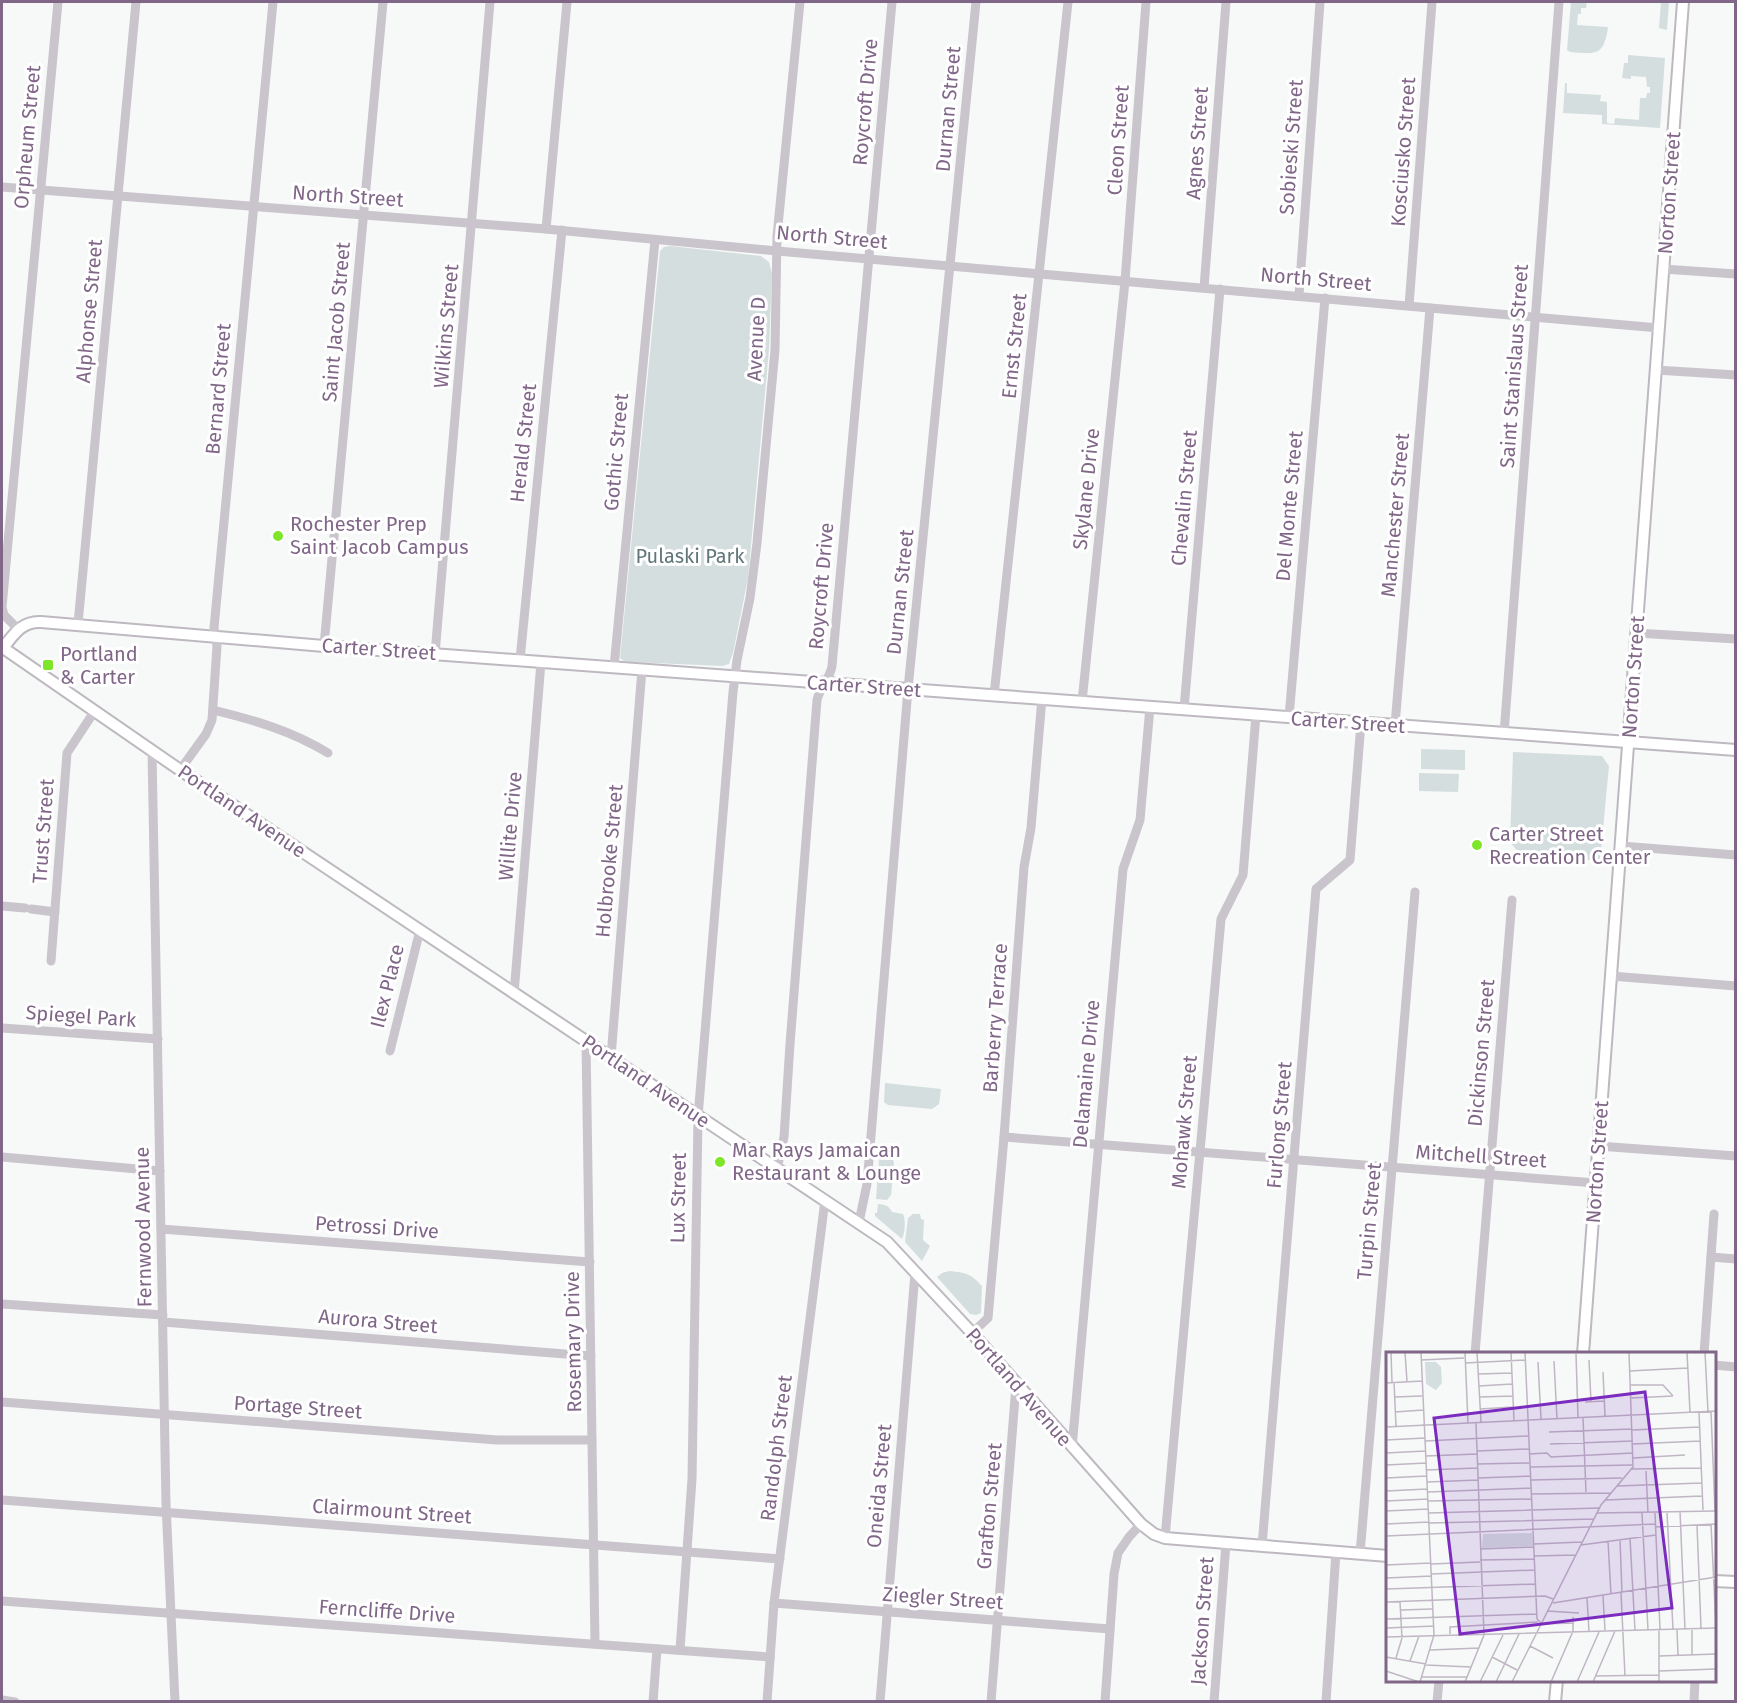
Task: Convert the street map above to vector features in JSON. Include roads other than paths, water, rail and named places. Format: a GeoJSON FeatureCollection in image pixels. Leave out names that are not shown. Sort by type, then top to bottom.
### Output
{"type":"FeatureCollection","features":[{"type":"Feature","properties":{"kind":"main road","name":"Norton Street"},"geometry":{"type":"LineString","coordinates":[[1583,1352],[1683,2]]}},
{"type":"Feature","properties":{"kind":"main road","name":"Carter Street"},"geometry":{"type":"LineString","coordinates":[[18,629],[36,621],[908,690],[1736,750]]}},
{"type":"Feature","properties":{"kind":"main road"},"geometry":{"type":"LineString","coordinates":[[2,649],[18,629]]}},
{"type":"Feature","properties":{"kind":"main road","name":"Portland Avenue"},"geometry":{"type":"LineString","coordinates":[[2,649],[887,1242],[972,1333],[1072,1448],[1142,1524],[1154,1533],[1165,1538],[1386,1556]]}},
{"type":"Feature","properties":{"kind":"main road"},"geometry":{"type":"LineString","coordinates":[[1716,1581],[1736,1582]]}},
{"type":"Feature","properties":{"kind":"main road"},"geometry":{"type":"LineString","coordinates":[[1556,1701],[1557,1682]]}},
{"type":"Feature","properties":{"kind":"street","name":"Orpheum Street"},"geometry":{"type":"LineString","coordinates":[[18,629],[4,615],[2,607],[58,2]]}},
{"type":"Feature","properties":{"kind":"street","name":"Alphonse Street"},"geometry":{"type":"LineString","coordinates":[[78,624],[136,2]]}},
{"type":"Feature","properties":{"kind":"street","name":"Bernard Street"},"geometry":{"type":"LineString","coordinates":[[180,770],[210,727],[213,710],[217,646],[214,628],[273,2]]}},
{"type":"Feature","properties":{"kind":"street","name":"Saint Jacob Street"},"geometry":{"type":"LineString","coordinates":[[324,645],[383,2]]}},
{"type":"Feature","properties":{"kind":"street","name":"Wilkins Street"},"geometry":{"type":"LineString","coordinates":[[435,654],[490,2]]}},
{"type":"Feature","properties":{"kind":"street"},"geometry":{"type":"LineString","coordinates":[[546,229],[567,2]]}},
{"type":"Feature","properties":{"kind":"street","name":"Avenue D"},"geometry":{"type":"LineString","coordinates":[[735,676],[755,559],[775,350],[777,251],[800,2]]}},
{"type":"Feature","properties":{"kind":"street","name":"Roycroft Drive"},"geometry":{"type":"LineString","coordinates":[[777,1169],[784,1137],[817,700],[824,683],[831,675],[832,666],[892,2]]}},
{"type":"Feature","properties":{"kind":"street","name":"Durnan Street"},"geometry":{"type":"LineString","coordinates":[[859,1222],[867,1184],[908,690],[976,2]]}},
{"type":"Feature","properties":{"kind":"street","name":"Ernst Street"},"geometry":{"type":"LineString","coordinates":[[994,695],[1068,2]]}},
{"type":"Feature","properties":{"kind":"street","name":"Cleon Street"},"geometry":{"type":"LineString","coordinates":[[1125,281],[1146,2]]}},
{"type":"Feature","properties":{"kind":"street","name":"Agnes Street"},"geometry":{"type":"LineString","coordinates":[[1204,288],[1226,2]]}},
{"type":"Feature","properties":{"kind":"street","name":"Sobieski Street"},"geometry":{"type":"LineString","coordinates":[[1299,296],[1320,2]]}},
{"type":"Feature","properties":{"kind":"street","name":"Kosciusko Street"},"geometry":{"type":"LineString","coordinates":[[1409,306],[1432,2]]}},
{"type":"Feature","properties":{"kind":"street","name":"Saint Stanislaus Street"},"geometry":{"type":"LineString","coordinates":[[1504,734],[1559,2]]}},
{"type":"Feature","properties":{"kind":"street","name":"North Street"},"geometry":{"type":"LineString","coordinates":[[2,188],[562,230],[1659,328]]}},
{"type":"Feature","properties":{"kind":"street","name":"Herald Street"},"geometry":{"type":"LineString","coordinates":[[520,660],[562,230]]}},
{"type":"Feature","properties":{"kind":"street","name":"Gothic Street"},"geometry":{"type":"LineString","coordinates":[[614,667],[655,240]]}},
{"type":"Feature","properties":{"kind":"street"},"geometry":{"type":"LineString","coordinates":[[1664,269],[1736,274]]}},
{"type":"Feature","properties":{"kind":"street","name":"Skylane Drive"},"geometry":{"type":"LineString","coordinates":[[1082,702],[1125,281]]}},
{"type":"Feature","properties":{"kind":"street","name":"Chevalin Street"},"geometry":{"type":"LineString","coordinates":[[1184,709],[1220,289]]}},
{"type":"Feature","properties":{"kind":"street","name":"Del Monte Street"},"geometry":{"type":"LineString","coordinates":[[1289,717],[1325,298]]}},
{"type":"Feature","properties":{"kind":"street","name":"Manchester Street"},"geometry":{"type":"LineString","coordinates":[[1395,725],[1430,308]]}},
{"type":"Feature","properties":{"kind":"street"},"geometry":{"type":"LineString","coordinates":[[1656,370],[1736,375]]}},
{"type":"Feature","properties":{"kind":"street"},"geometry":{"type":"LineString","coordinates":[[1636,633],[1736,639]]}},
{"type":"Feature","properties":{"kind":"street","name":"Willite Drive"},"geometry":{"type":"LineString","coordinates":[[514,994],[541,662]]}},
{"type":"Feature","properties":{"kind":"street","name":"Holbrooke Street"},"geometry":{"type":"LineString","coordinates":[[611,1056],[642,669]]}},
{"type":"Feature","properties":{"kind":"street","name":"Lux Street"},"geometry":{"type":"LineString","coordinates":[[680,1650],[692,1468],[698,1117],[735,676]]}},
{"type":"Feature","properties":{"kind":"street","name":"Barberry Terrace"},"geometry":{"type":"LineString","coordinates":[[972,1333],[988,1317],[1024,867],[1031,828],[1042,698]]}},
{"type":"Feature","properties":{"kind":"street","name":"Delamaine Drive"},"geometry":{"type":"LineString","coordinates":[[1072,1448],[1123,869],[1140,820],[1150,706]]}},
{"type":"Feature","properties":{"kind":"street"},"geometry":{"type":"LineString","coordinates":[[213,710],[290,732],[328,753]]}},
{"type":"Feature","properties":{"kind":"street","name":"Trust Street"},"geometry":{"type":"LineString","coordinates":[[51,961],[67,753],[94,712]]}},
{"type":"Feature","properties":{"kind":"street","name":"Mohawk Street"},"geometry":{"type":"LineString","coordinates":[[1165,1538],[1221,919],[1243,875],[1256,715]]}},
{"type":"Feature","properties":{"kind":"street","name":"Furlong Street"},"geometry":{"type":"LineString","coordinates":[[1262,1546],[1316,889],[1350,861],[1361,723]]}},
{"type":"Feature","properties":{"kind":"street","name":"Fernwood Avenue"},"geometry":{"type":"LineString","coordinates":[[152,751],[166,1512],[175,1701]]}},
{"type":"Feature","properties":{"kind":"street"},"geometry":{"type":"LineString","coordinates":[[1621,846],[1736,855]]}},
{"type":"Feature","properties":{"kind":"street","name":"Turpin Street"},"geometry":{"type":"LineString","coordinates":[[1360,1554],[1415,892]]}},
{"type":"Feature","properties":{"kind":"street","name":"Dickinson Street"},"geometry":{"type":"LineString","coordinates":[[1474,1352],[1512,900]]}},
{"type":"Feature","properties":{"kind":"street"},"geometry":{"type":"LineString","coordinates":[[2,906],[55,912]]}},
{"type":"Feature","properties":{"kind":"street","name":"Ilex Place"},"geometry":{"type":"LineString","coordinates":[[390,1051],[420,930]]}},
{"type":"Feature","properties":{"kind":"street"},"geometry":{"type":"LineString","coordinates":[[1611,976],[1736,986]]}},
{"type":"Feature","properties":{"kind":"street","name":"Spiegel Park"},"geometry":{"type":"LineString","coordinates":[[2,1028],[158,1040]]}},
{"type":"Feature","properties":{"kind":"street","name":"Rosemary Drive"},"geometry":{"type":"LineString","coordinates":[[586,1040],[595,1644]]}},
{"type":"Feature","properties":{"kind":"street","name":"Mitchell Street"},"geometry":{"type":"LineString","coordinates":[[1004,1137],[1596,1183]]}},
{"type":"Feature","properties":{"kind":"street"},"geometry":{"type":"LineString","coordinates":[[1598,1146],[1736,1156]]}},
{"type":"Feature","properties":{"kind":"street"},"geometry":{"type":"LineString","coordinates":[[2,1157],[160,1171]]}},
{"type":"Feature","properties":{"kind":"street","name":"Randolph Street"},"geometry":{"type":"LineString","coordinates":[[767,1701],[774,1603],[825,1200]]}},
{"type":"Feature","properties":{"kind":"street"},"geometry":{"type":"LineString","coordinates":[[1704,1352],[1714,1214]]}},
{"type":"Feature","properties":{"kind":"street","name":"Petrossi Drive"},"geometry":{"type":"LineString","coordinates":[[161,1229],[590,1262]]}},
{"type":"Feature","properties":{"kind":"street"},"geometry":{"type":"LineString","coordinates":[[1711,1257],[1736,1259]]}},
{"type":"Feature","properties":{"kind":"street","name":"Oneida Street"},"geometry":{"type":"LineString","coordinates":[[880,1701],[915,1273]]}},
{"type":"Feature","properties":{"kind":"street","name":"Aurora Street"},"geometry":{"type":"LineString","coordinates":[[2,1304],[591,1356]]}},
{"type":"Feature","properties":{"kind":"street"},"geometry":{"type":"LineString","coordinates":[[1716,1365],[1736,1367]]}},
{"type":"Feature","properties":{"kind":"street","name":"Grafton Street"},"geometry":{"type":"LineString","coordinates":[[991,1701],[1016,1385]]}},
{"type":"Feature","properties":{"kind":"street","name":"Portage Street"},"geometry":{"type":"LineString","coordinates":[[2,1402],[497,1440],[592,1440]]}},
{"type":"Feature","properties":{"kind":"street","name":"Clairmount Street"},"geometry":{"type":"LineString","coordinates":[[2,1500],[780,1559]]}},
{"type":"Feature","properties":{"kind":"street"},"geometry":{"type":"LineString","coordinates":[[1104,1701],[1114,1574],[1118,1553],[1142,1524]]}},
{"type":"Feature","properties":{"kind":"street","name":"Jackson Street"},"geometry":{"type":"LineString","coordinates":[[1214,1701],[1226,1543]]}},
{"type":"Feature","properties":{"kind":"street"},"geometry":{"type":"LineString","coordinates":[[1326,1701],[1336,1552]]}},
{"type":"Feature","properties":{"kind":"street","name":"Ferncliffe Drive"},"geometry":{"type":"LineString","coordinates":[[2,1601],[770,1657]]}},
{"type":"Feature","properties":{"kind":"street","name":"Ziegler Street"},"geometry":{"type":"LineString","coordinates":[[774,1603],[1110,1629]]}},
{"type":"Feature","properties":{"kind":"street"},"geometry":{"type":"LineString","coordinates":[[653,1701],[657,1649]]}},
{"type":"Feature","properties":{"kind":"street"},"geometry":{"type":"LineString","coordinates":[[1437,1701],[1438,1682]]}},
{"type":"Feature","properties":{"kind":"street"},"geometry":{"type":"LineString","coordinates":[[1694,1701],[1695,1682]]}},
{"type":"Feature","properties":{"kind":"street"},"geometry":{"type":"LineString","coordinates":[[2,1701],[15,1701]]}},
{"type":"Feature","properties":{"kind":"place","name":"Rochester Prep Saint Jacob Campus"},"geometry":{"type":"Point","coordinates":[278,536]}},
{"type":"Feature","properties":{"kind":"place","name":"Portland & Carter"},"geometry":{"type":"Point","coordinates":[48,665]}},
{"type":"Feature","properties":{"kind":"place","name":"Carter Street Recreation Center"},"geometry":{"type":"Point","coordinates":[1477,845]}},
{"type":"Feature","properties":{"kind":"place","name":"Mar Rays Jamaican Restaurant & Lounge"},"geometry":{"type":"Point","coordinates":[720,1162]}},
{"type":"Feature","properties":{"kind":"park label","name":"Pulaski Park"},"geometry":{"type":"Point","coordinates":[690,556]}}]}
